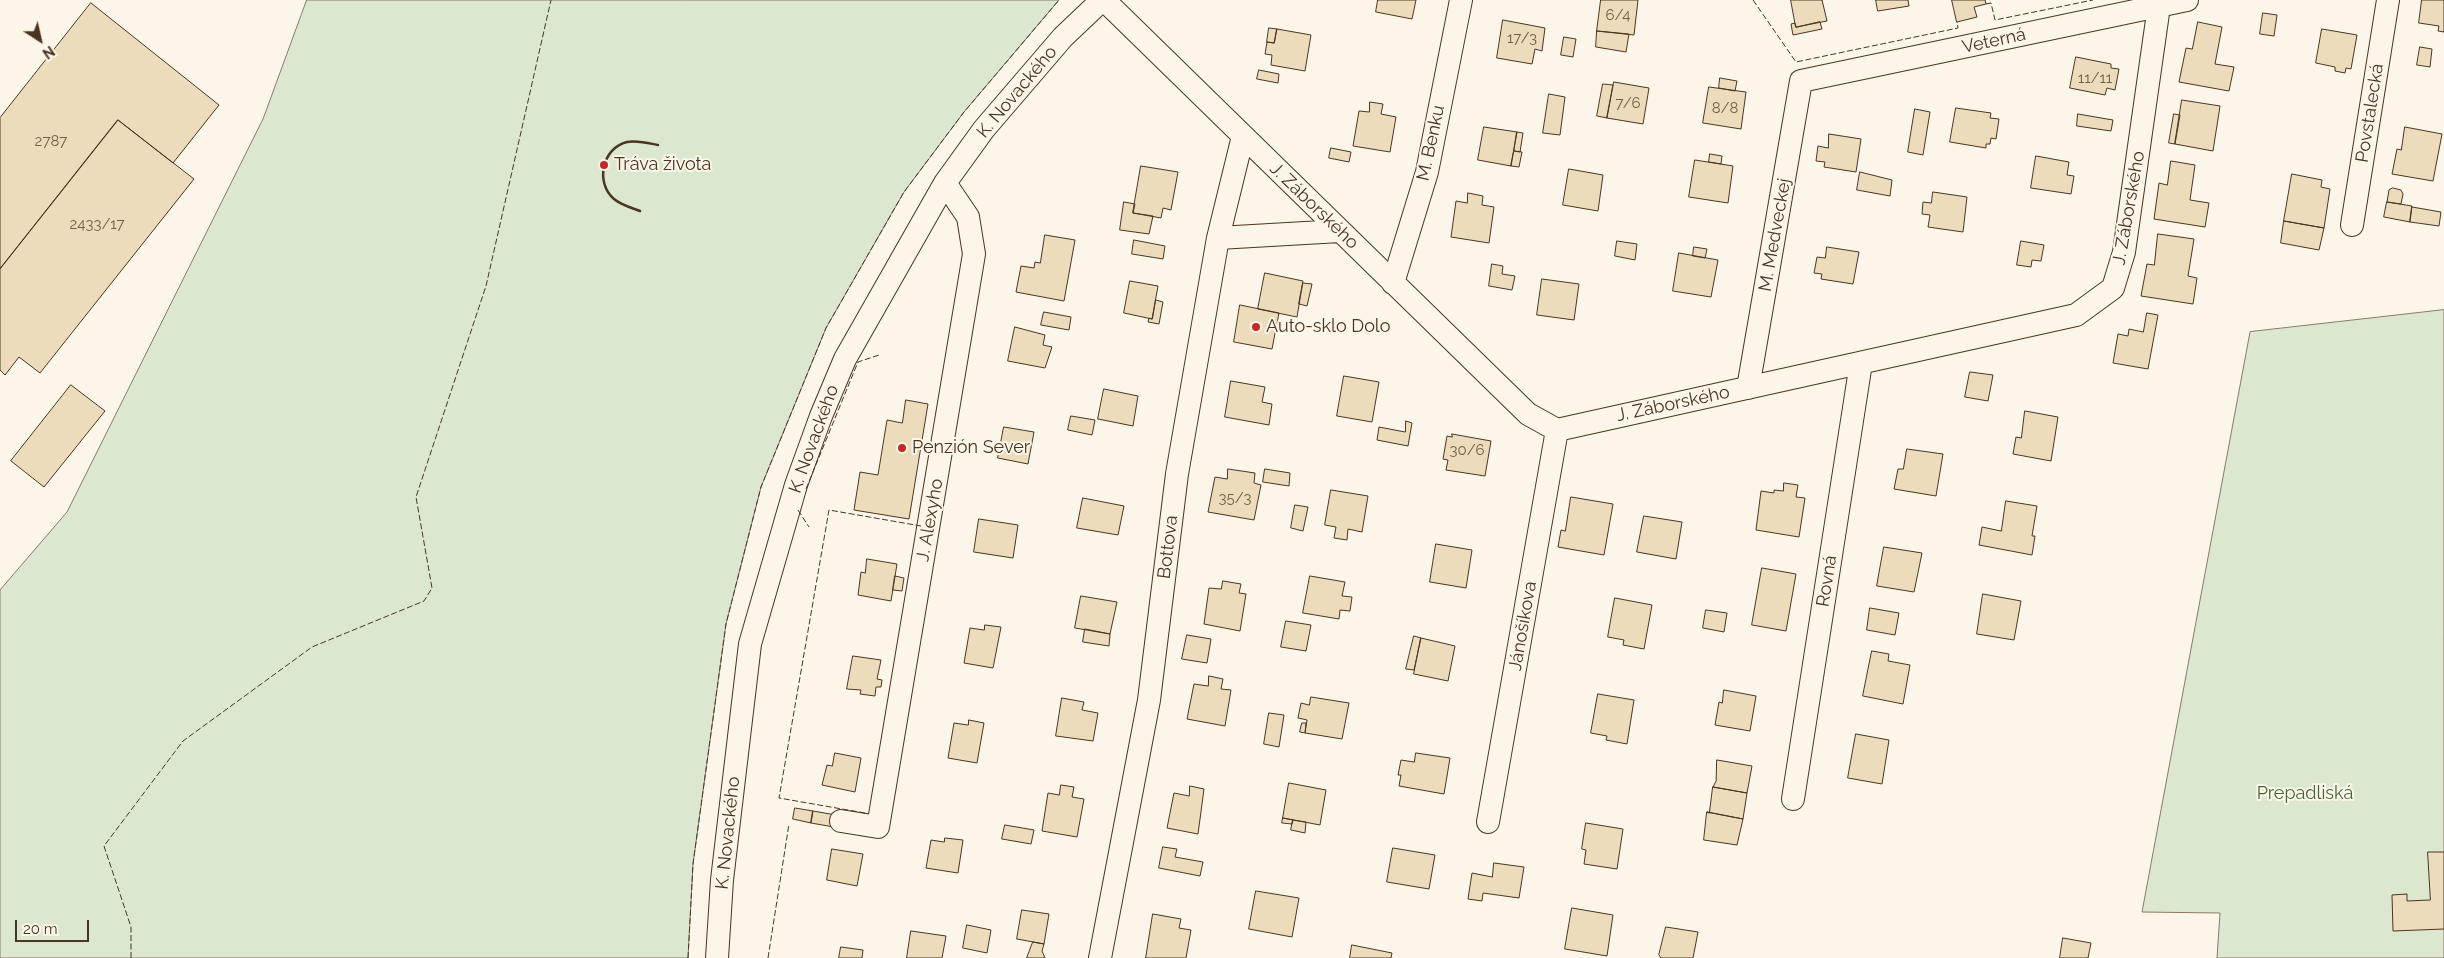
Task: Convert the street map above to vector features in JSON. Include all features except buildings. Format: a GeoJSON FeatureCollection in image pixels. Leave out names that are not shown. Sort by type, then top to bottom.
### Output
{"type":"FeatureCollection","features":[{"type":"Feature","properties":{"kind":"street","name":"J. Záborského"},"geometry":{"type":"LineString","coordinates":[[1103,0],[1528,414],[1557,430],[2076,315],[2113,288],[2124,252],[2159,6]]}},
{"type":"Feature","properties":{"kind":"street","name":"K. Novackého"},"geometry":{"type":"LineString","coordinates":[[717,958],[722,880],[750,644],[796,485],[821,416],[845,359],[945,182],[990,122],[1063,37],[1103,0]]}},
{"type":"Feature","properties":{"kind":"street","name":"M. Benku"},"geometry":{"type":"LineString","coordinates":[[1393,283],[1427,172],[1460,0]]}},
{"type":"Feature","properties":{"kind":"street","name":"Veterná"},"geometry":{"type":"LineString","coordinates":[[1801,81],[2187,0]]}},
{"type":"Feature","properties":{"kind":"street","name":"Povstalecká"},"geometry":{"type":"LineString","coordinates":[[2352,225],[2388,0]]}},
{"type":"Feature","properties":{"kind":"street","name":"M. Medveckej"},"geometry":{"type":"LineString","coordinates":[[1748,388],[1801,81]]}},
{"type":"Feature","properties":{"kind":"street","name":"Bottova"},"geometry":{"type":"LineString","coordinates":[[1100,958],[1149,700],[1178,474],[1218,238],[1243,136]]}},
{"type":"Feature","properties":{"kind":"street","name":"J. Alexyho"},"geometry":{"type":"LineString","coordinates":[[841,821],[878,827],[973,263],[974,254],[968,217],[945,182]]}},
{"type":"Feature","properties":{"kind":"street"},"geometry":{"type":"LineString","coordinates":[[1218,238],[1340,231]]}},
{"type":"Feature","properties":{"kind":"street","name":"Rovná"},"geometry":{"type":"LineString","coordinates":[[1793,798],[1862,363]]}},
{"type":"Feature","properties":{"kind":"street","name":"Jánošíkova"},"geometry":{"type":"LineString","coordinates":[[1488,822],[1557,430]]}},
{"type":"Feature","properties":{"kind":"green space"},"geometry":{"type":"Polygon","coordinates":[[[307,0],[1059,0],[964,112],[904,192],[826,328],[761,487],[726,624],[693,864],[688,958],[0,958],[0,590],[67,512],[263,119],[307,0]]]}},
{"type":"Feature","properties":{"kind":"green space","name":"Prepadliská"},"geometry":{"type":"Polygon","coordinates":[[[2444,310],[2444,958],[2217,958],[2220,913],[2142,912],[2250,332],[2444,310]]]}},
{"type":"Feature","properties":{"kind":"fence"},"geometry":{"type":"LineString","coordinates":[[131,958],[131,927],[104,846],[183,741],[312,647],[424,601],[432,588],[416,497],[486,286],[551,0]]}},
{"type":"Feature","properties":{"kind":"fence"},"geometry":{"type":"LineString","coordinates":[[688,958],[693,864],[726,624],[761,487],[826,328],[904,192],[964,112],[1059,0]]}},
{"type":"Feature","properties":{"kind":"fence"},"geometry":{"type":"LineString","coordinates":[[1753,0],[1796,62],[1958,28],[1957,22]]}},
{"type":"Feature","properties":{"kind":"fence"},"geometry":{"type":"LineString","coordinates":[[1986,4],[1991,3],[1995,20],[2093,0]]}},
{"type":"Feature","properties":{"kind":"fence"},"geometry":{"type":"LineString","coordinates":[[806,489],[858,362],[879,355]]}},
{"type":"Feature","properties":{"kind":"fence"},"geometry":{"type":"LineString","coordinates":[[798,510],[809,527]]}},
{"type":"Feature","properties":{"kind":"fence"},"geometry":{"type":"LineString","coordinates":[[865,813],[779,798],[829,510],[921,526]]}},
{"type":"Feature","properties":{"kind":"fence"},"geometry":{"type":"LineString","coordinates":[[768,958],[789,824]]}},
{"type":"Feature","properties":{"kind":"wall"},"geometry":{"type":"LineString","coordinates":[[640,211],[620,203],[608,192],[604,184],[604,167],[612,151],[627,142],[658,145]]}},
{"type":"Feature","properties":{"kind":"place","name":"Tráva života"},"geometry":{"type":"Point","coordinates":[604,165]}},
{"type":"Feature","properties":{"kind":"place","name":"Auto-sklo Dolo"},"geometry":{"type":"Point","coordinates":[1256,327]}},
{"type":"Feature","properties":{"kind":"place","name":"Penzión Sever"},"geometry":{"type":"Point","coordinates":[902,448]}}]}
